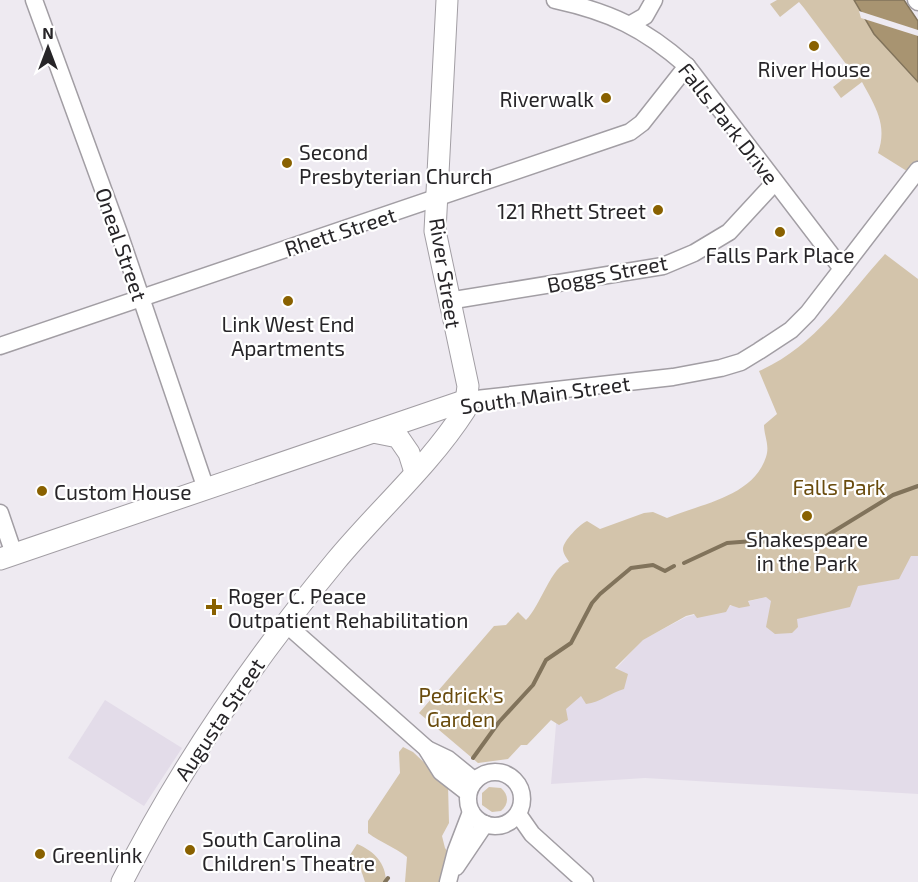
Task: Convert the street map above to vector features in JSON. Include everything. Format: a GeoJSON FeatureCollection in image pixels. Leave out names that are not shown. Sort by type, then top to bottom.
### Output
{"type":"FeatureCollection","features":[{"type":"Feature","properties":{"kind":"main road","name":"River Street"},"geometry":{"type":"LineString","coordinates":[[447,0],[435,231],[448,301],[468,386],[467,400]]}},
{"type":"Feature","properties":{"kind":"main road","name":"South Main Street"},"geometry":{"type":"LineString","coordinates":[[7,557],[467,400]]}},
{"type":"Feature","properties":{"kind":"main road","name":"Augusta Street"},"geometry":{"type":"LineString","coordinates":[[122,882],[142,841],[202,741],[286,624],[338,559],[456,423],[467,400]]}},
{"type":"Feature","properties":{"kind":"main road"},"geometry":{"type":"LineString","coordinates":[[371,432],[398,437],[409,453],[415,472]]}},
{"type":"Feature","properties":{"kind":"street","name":"Oneal Street"},"geometry":{"type":"LineString","coordinates":[[34,0],[116,223],[206,489]]}},
{"type":"Feature","properties":{"kind":"street","name":"Falls Park Drive"},"geometry":{"type":"LineString","coordinates":[[555,0],[609,14],[631,24],[665,46],[687,66],[842,269]]}},
{"type":"Feature","properties":{"kind":"street"},"geometry":{"type":"LineString","coordinates":[[631,24],[645,16],[654,0]]}},
{"type":"Feature","properties":{"kind":"street","name":"Rhett Street"},"geometry":{"type":"LineString","coordinates":[[0,346],[630,132],[642,123],[687,66]]}},
{"type":"Feature","properties":{"kind":"street","name":"South Main Street"},"geometry":{"type":"LineString","coordinates":[[467,400],[673,377],[741,362],[791,330],[808,313],[914,175]]}},
{"type":"Feature","properties":{"kind":"street","name":"Boggs Street"},"geometry":{"type":"LineString","coordinates":[[448,301],[663,266],[694,254],[729,232],[775,182]]}},
{"type":"Feature","properties":{"kind":"street"},"geometry":{"type":"LineString","coordinates":[[0,513],[7,557]]}},
{"type":"Feature","properties":{"kind":"street"},"geometry":{"type":"LineString","coordinates":[[286,624],[426,748],[448,759],[471,787],[471,812],[456,851],[450,877]]}},
{"type":"Feature","properties":{"kind":"street"},"geometry":{"type":"LineString","coordinates":[[471,787],[492,772],[513,779],[521,794],[518,813],[532,834],[585,882]]}},
{"type":"Feature","properties":{"kind":"street"},"geometry":{"type":"LineString","coordinates":[[471,812],[493,825],[532,834]]}},
{"type":"Feature","properties":{"kind":"street"},"geometry":{"type":"LineString","coordinates":[[450,877],[493,825],[518,813]]}},
{"type":"Feature","properties":{"kind":"shaded area"},"geometry":{"type":"Polygon","coordinates":[[[854,0],[904,0],[918,21],[918,82],[874,34],[854,0]]]}},
{"type":"Feature","properties":{"kind":"shaded area"},"geometry":{"type":"Polygon","coordinates":[[[918,547],[918,794],[645,778],[551,784],[557,713],[615,670],[642,640],[686,617],[766,597],[918,547]]]}},
{"type":"Feature","properties":{"kind":"shaded area"},"geometry":{"type":"Polygon","coordinates":[[[105,700],[182,748],[144,806],[68,758],[105,700]]]}},
{"type":"Feature","properties":{"kind":"green space"},"geometry":{"type":"Polygon","coordinates":[[[777,0],[904,0],[918,21],[918,178],[878,153],[882,133],[879,116],[862,82],[841,98],[833,87],[852,72],[804,8],[799,2],[780,17],[770,4],[777,0]]]}},
{"type":"Feature","properties":{"kind":"green space","name":"Falls Park"},"geometry":{"type":"Polygon","coordinates":[[[885,254],[918,279],[918,556],[911,556],[899,579],[858,586],[850,607],[797,619],[798,627],[792,633],[775,634],[766,627],[771,601],[766,597],[748,601],[750,606],[739,608],[730,605],[726,612],[697,618],[694,614],[686,616],[643,640],[615,668],[628,674],[624,689],[586,704],[581,696],[566,709],[568,720],[559,725],[551,720],[527,745],[521,745],[508,759],[478,763],[419,713],[494,626],[506,625],[518,612],[526,620],[557,570],[569,562],[564,553],[564,546],[572,533],[584,523],[587,521],[600,529],[644,513],[653,512],[667,518],[724,497],[750,481],[759,471],[766,457],[764,425],[777,414],[759,371],[779,361],[813,335],[885,254]]]}},
{"type":"Feature","properties":{"kind":"green space"},"geometry":{"type":"Polygon","coordinates":[[[403,747],[413,752],[448,785],[449,823],[442,836],[445,848],[450,855],[442,882],[405,882],[407,857],[368,833],[368,821],[400,773],[399,752],[403,747]]]}},
{"type":"Feature","properties":{"kind":"green space"},"geometry":{"type":"Polygon","coordinates":[[[489,787],[501,788],[506,794],[507,802],[501,811],[492,812],[482,805],[482,793],[489,787]]]}},
{"type":"Feature","properties":{"kind":"green space"},"geometry":{"type":"Polygon","coordinates":[[[357,844],[378,858],[384,869],[386,882],[365,882],[361,870],[343,866],[357,844]]]}},
{"type":"Feature","properties":{"kind":"pier"},"geometry":{"type":"Polygon","coordinates":[[[859,11],[918,30],[918,36],[861,18],[859,11]]]}},
{"type":"Feature","properties":{"kind":"waterway"},"geometry":{"type":"LineString","coordinates":[[684,563],[727,543],[753,541],[813,544],[893,495],[918,486]]}},
{"type":"Feature","properties":{"kind":"waterway"},"geometry":{"type":"LineString","coordinates":[[473,758],[499,722],[533,685],[546,660],[571,643],[592,603],[600,594],[631,568],[653,565],[665,571],[674,566]]}},
{"type":"Feature","properties":{"kind":"waterway"},"geometry":{"type":"LineString","coordinates":[[385,882],[388,878]]}},
{"type":"Feature","properties":{"kind":"place","name":"River House"},"geometry":{"type":"Point","coordinates":[814,46]}},
{"type":"Feature","properties":{"kind":"place","name":"Riverwalk"},"geometry":{"type":"Point","coordinates":[606,98]}},
{"type":"Feature","properties":{"kind":"place","name":"Second Presbyterian Church"},"geometry":{"type":"Point","coordinates":[287,163]}},
{"type":"Feature","properties":{"kind":"place","name":"121 Rhett Street"},"geometry":{"type":"Point","coordinates":[658,210]}},
{"type":"Feature","properties":{"kind":"place","name":"Falls Park Place"},"geometry":{"type":"Point","coordinates":[780,232]}},
{"type":"Feature","properties":{"kind":"place","name":"Link West End Apartments"},"geometry":{"type":"Point","coordinates":[288,301]}},
{"type":"Feature","properties":{"kind":"place","name":"Custom House"},"geometry":{"type":"Point","coordinates":[42,491]}},
{"type":"Feature","properties":{"kind":"place","name":"Shakespeare in the Park"},"geometry":{"type":"Point","coordinates":[807,516]}},
{"type":"Feature","properties":{"kind":"place","name":"Roger C. Peace Outpatient Rehabilitation"},"geometry":{"type":"Point","coordinates":[214,607]}},
{"type":"Feature","properties":{"kind":"place","name":"South Carolina Children's Theatre"},"geometry":{"type":"Point","coordinates":[190,850]}},
{"type":"Feature","properties":{"kind":"place","name":"Greenlink"},"geometry":{"type":"Point","coordinates":[40,854]}},
{"type":"Feature","properties":{"kind":"park label","name":"Pedrick's Garden"},"geometry":{"type":"Point","coordinates":[461,706]}}]}
